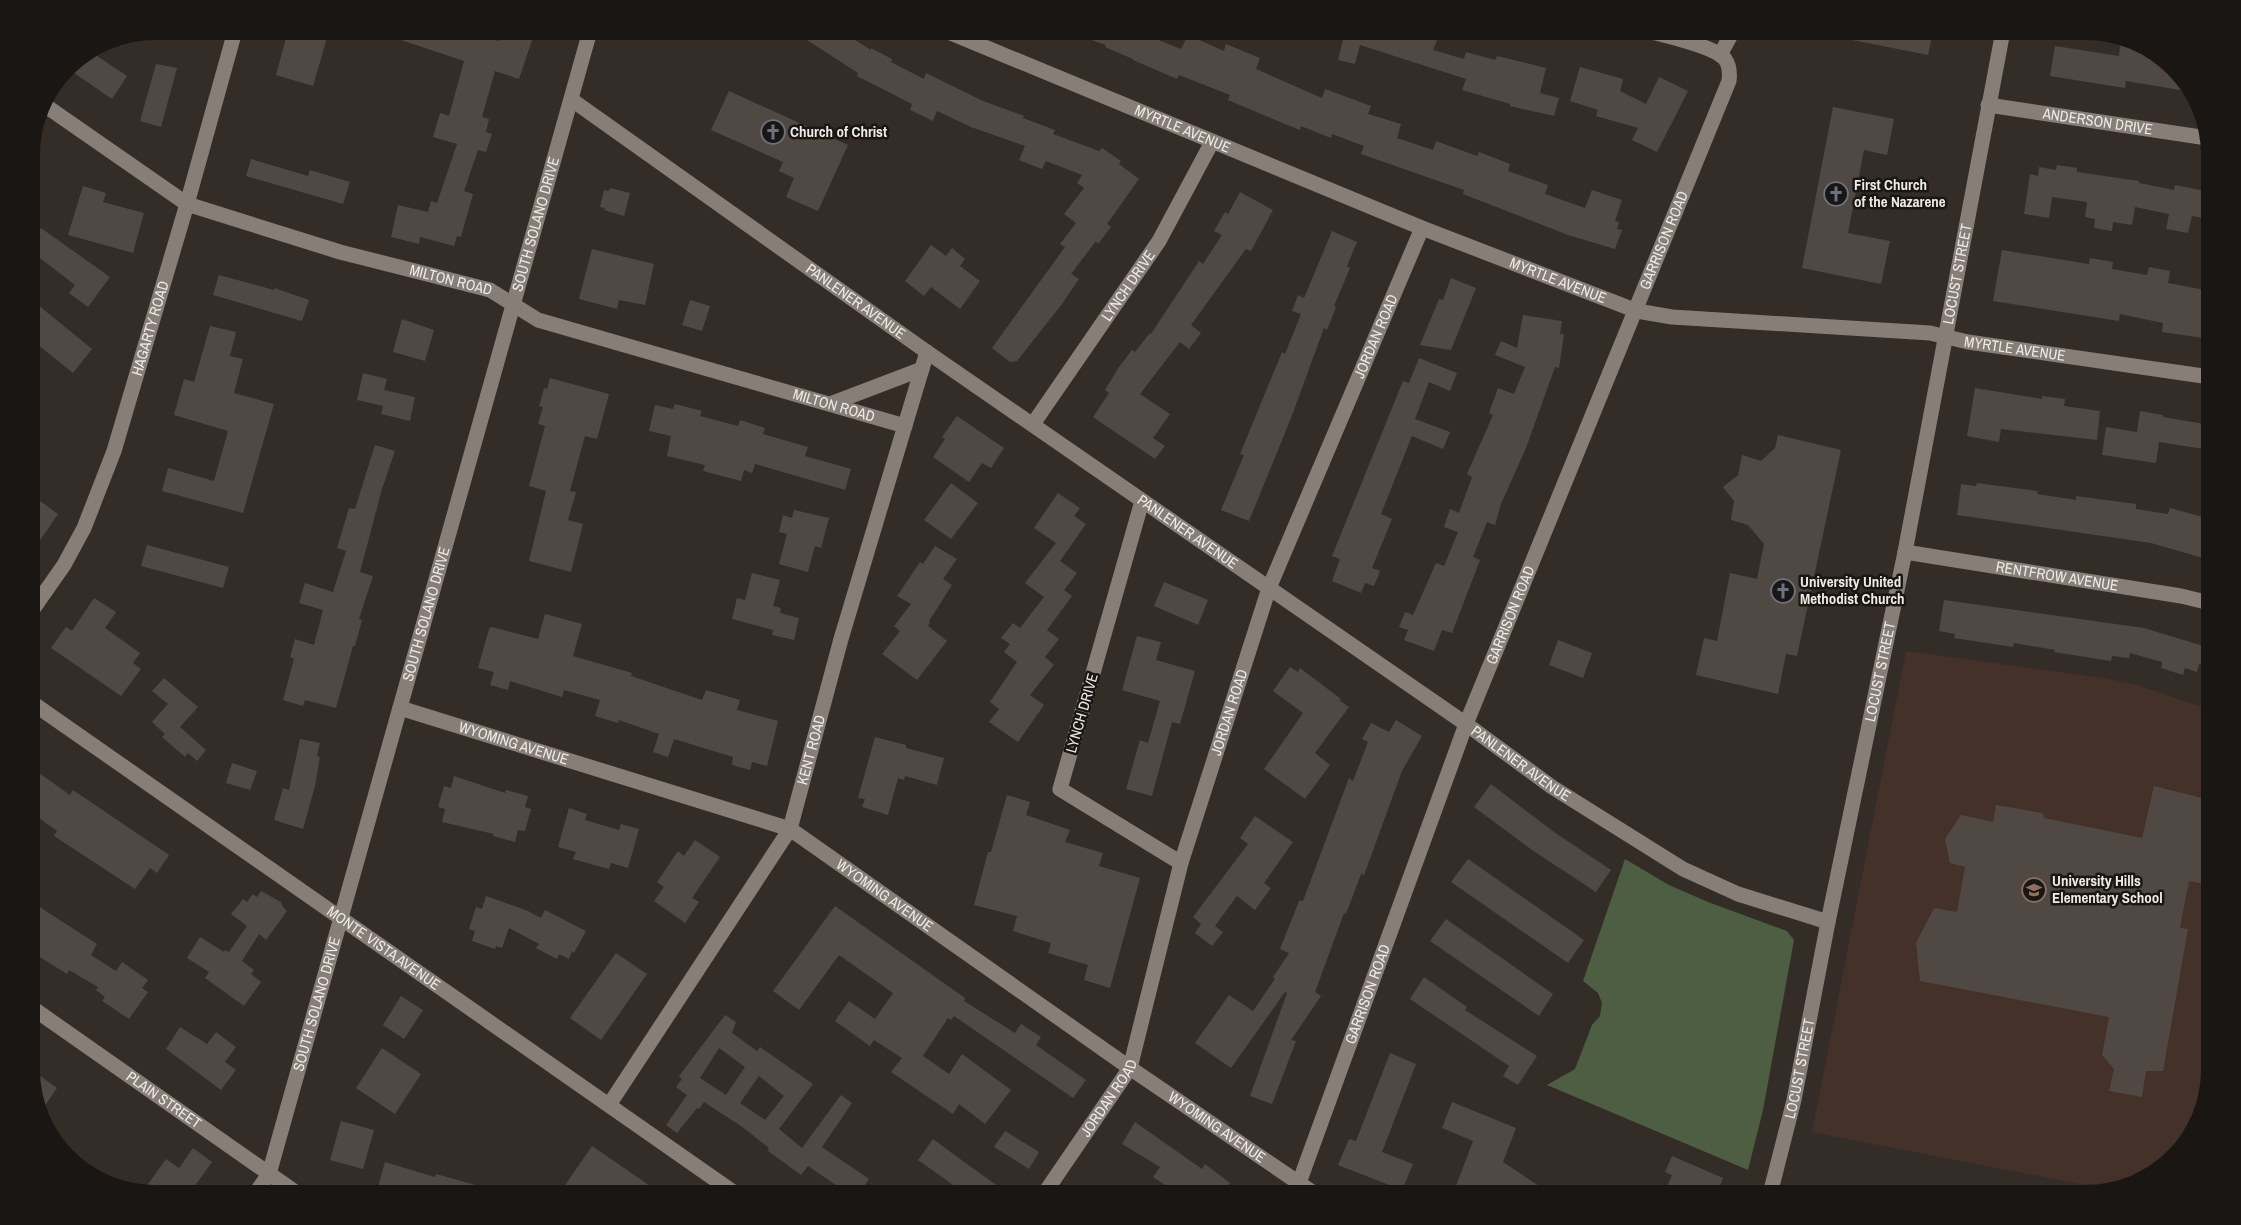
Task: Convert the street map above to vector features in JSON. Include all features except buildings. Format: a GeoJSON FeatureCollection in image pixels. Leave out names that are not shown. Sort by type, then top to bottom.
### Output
{"type":"FeatureCollection","features":[{"type":"Feature","properties":{"kind":"street","name":"HAGARTY ROAD"},"geometry":{"type":"LineString","coordinates":[[40,600],[64,565],[84,528],[111,459],[187,204],[233,40]]}},
{"type":"Feature","properties":{"kind":"street","name":"SOUTH SOLANO DRIVE"},"geometry":{"type":"LineString","coordinates":[[261,1185],[269,1174],[588,40]]}},
{"type":"Feature","properties":{"kind":"street","name":"MYRTLE AVENUE"},"geometry":{"type":"LineString","coordinates":[[968,40],[1422,228],[1637,311],[1672,317],[1915,331],[1968,342],[2201,376]]}},
{"type":"Feature","properties":{"kind":"street"},"geometry":{"type":"LineString","coordinates":[[1681,40],[1720,55],[1728,40]]}},
{"type":"Feature","properties":{"kind":"street","name":"LOCUST STREET"},"geometry":{"type":"LineString","coordinates":[[1772,1185],[1794,1100],[1828,922],[1905,552],[1944,336],[2001,40]]}},
{"type":"Feature","properties":{"kind":"street","name":"GARRISON ROAD"},"geometry":{"type":"LineString","coordinates":[[1299,1183],[1466,724],[1637,311],[1729,82],[1729,66],[1720,55]]}},
{"type":"Feature","properties":{"kind":"street","name":"PANLENER AVENUE"},"geometry":{"type":"LineString","coordinates":[[572,100],[927,352],[1466,724],[1552,787],[1683,869],[1738,894],[1828,922]]}},
{"type":"Feature","properties":{"kind":"street","name":"ANDERSON DRIVE"},"geometry":{"type":"LineString","coordinates":[[1988,105],[2200,137]]}},
{"type":"Feature","properties":{"kind":"street","name":"MILTON ROAD"},"geometry":{"type":"LineString","coordinates":[[50,109],[187,204],[340,252],[490,290],[538,320],[905,426]]}},
{"type":"Feature","properties":{"kind":"street","name":"LYNCH DRIVE"},"geometry":{"type":"LineString","coordinates":[[1033,424],[1159,241],[1212,142]]}},
{"type":"Feature","properties":{"kind":"street","name":"JORDAN ROAD"},"geometry":{"type":"LineString","coordinates":[[1050,1185],[1130,1068],[1181,863],[1269,588],[1422,228]]}},
{"type":"Feature","properties":{"kind":"street","name":"KENT ROAD"},"geometry":{"type":"LineString","coordinates":[[609,1105],[790,829],[841,639],[927,352]]}},
{"type":"Feature","properties":{"kind":"street"},"geometry":{"type":"LineString","coordinates":[[830,404],[922,369]]}},
{"type":"Feature","properties":{"kind":"street","name":"LYNCH DRIVE"},"geometry":{"type":"LineString","coordinates":[[1142,501],[1060,789],[1181,863]]}},
{"type":"Feature","properties":{"kind":"street","name":"RENTFROW AVENUE"},"geometry":{"type":"LineString","coordinates":[[1905,552],[2181,596],[2201,601]]}},
{"type":"Feature","properties":{"kind":"street","name":"MONTE VISTA AVENUE"},"geometry":{"type":"LineString","coordinates":[[40,708],[723,1185]]}},
{"type":"Feature","properties":{"kind":"street","name":"WYOMING AVENUE"},"geometry":{"type":"LineString","coordinates":[[400,708],[790,829],[1130,1068],[1302,1185]]}},
{"type":"Feature","properties":{"kind":"street","name":"PLAIN STREET"},"geometry":{"type":"LineString","coordinates":[[40,1013],[285,1185]]}},
{"type":"Feature","properties":{"kind":"shaded area","name":"University Hills Elementary School"},"geometry":{"type":"Polygon","coordinates":[[[1906,651],[2103,678],[2138,685],[2201,707],[2201,1078],[2195,1107],[2182,1134],[2173,1146],[2150,1166],[2137,1173],[2116,1181],[2084,1185],[1812,1132],[1906,651]]]}},
{"type":"Feature","properties":{"kind":"green space"},"geometry":{"type":"Polygon","coordinates":[[[1625,859],[1669,885],[1708,902],[1787,931],[1794,940],[1763,1110],[1748,1170],[1547,1085],[1575,1069],[1592,1025],[1600,1016],[1602,1003],[1598,993],[1583,981],[1625,859]]]}},
{"type":"Feature","properties":{"kind":"place","name":"Church of Christ"},"geometry":{"type":"Point","coordinates":[773,132]}},
{"type":"Feature","properties":{"kind":"place","name":"First Church of the Nazarene"},"geometry":{"type":"Point","coordinates":[1836,194]}},
{"type":"Feature","properties":{"kind":"place","name":"University United Methodist Church"},"geometry":{"type":"Point","coordinates":[1783,591]}},
{"type":"Feature","properties":{"kind":"place","name":"University Hills Elementary School"},"geometry":{"type":"Point","coordinates":[2034,890]}}]}
